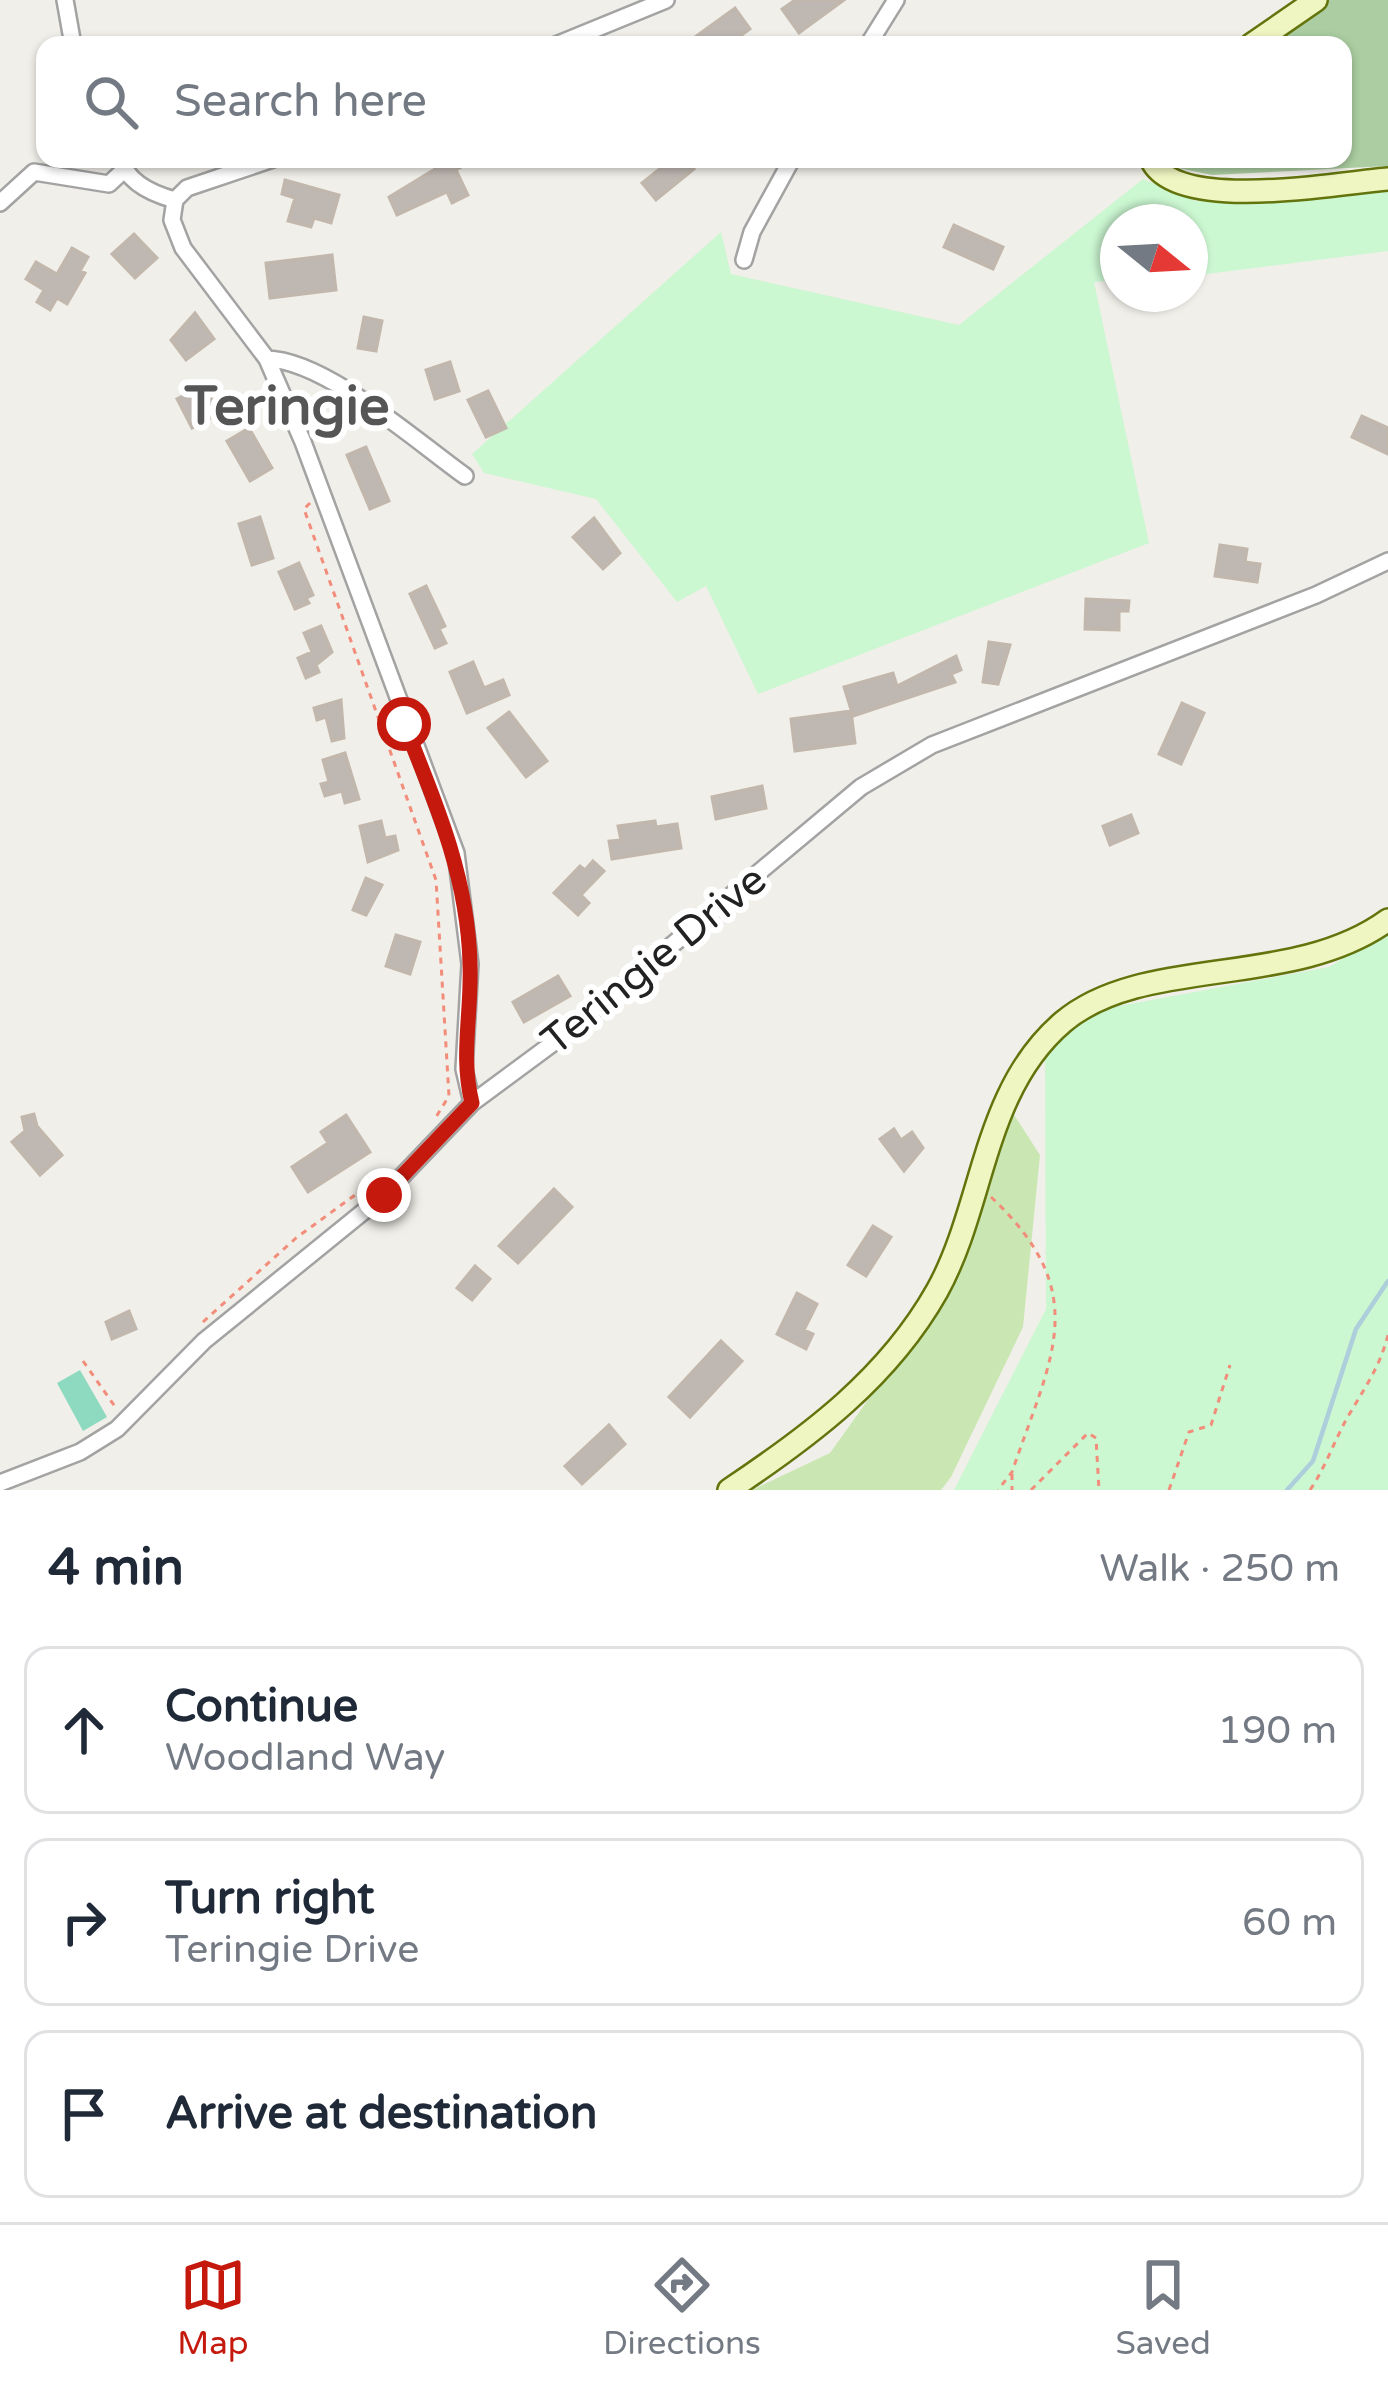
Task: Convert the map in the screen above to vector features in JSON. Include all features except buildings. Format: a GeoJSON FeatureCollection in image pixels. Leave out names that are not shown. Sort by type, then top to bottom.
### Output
{"type":"FeatureCollection","features":[{"type":"Feature","properties":{"kind":"main road"},"geometry":{"type":"LineString","coordinates":[[1264,36],[1316,0]]}},
{"type":"Feature","properties":{"kind":"main road"},"geometry":{"type":"LineString","coordinates":[[1158,168],[1169,181],[1212,190],[1388,178]]}},
{"type":"Feature","properties":{"kind":"main road"},"geometry":{"type":"LineString","coordinates":[[729,1490],[815,1433],[878,1372],[937,1292],[992,1129],[1032,1058],[1063,1022],[1093,1004],[1136,989],[1323,955],[1361,939],[1388,920]]}},
{"type":"Feature","properties":{"kind":"street"},"geometry":{"type":"LineString","coordinates":[[64,0],[71,36]]}},
{"type":"Feature","properties":{"kind":"street"},"geometry":{"type":"LineString","coordinates":[[578,36],[666,0]]}},
{"type":"Feature","properties":{"kind":"street"},"geometry":{"type":"LineString","coordinates":[[874,36],[896,0]]}},
{"type":"Feature","properties":{"kind":"street"},"geometry":{"type":"LineString","coordinates":[[0,203],[34,172],[109,184],[121,168]]}},
{"type":"Feature","properties":{"kind":"street"},"geometry":{"type":"LineString","coordinates":[[126,168],[152,193],[176,200]]}},
{"type":"Feature","properties":{"kind":"street"},"geometry":{"type":"LineString","coordinates":[[246,168],[187,188],[176,200],[172,220],[184,248],[267,359],[322,492],[456,853],[470,964],[464,1069],[472,1103]]}},
{"type":"Feature","properties":{"kind":"street"},"geometry":{"type":"LineString","coordinates":[[744,260],[752,232],[787,168]]}},
{"type":"Feature","properties":{"kind":"street"},"geometry":{"type":"LineString","coordinates":[[267,359],[289,359],[368,406],[465,476]]}},
{"type":"Feature","properties":{"kind":"street","name":"Teringie Drive"},"geometry":{"type":"LineString","coordinates":[[0,1483],[80,1452],[132,1414],[204,1341],[384,1195],[472,1103],[568,1032],[861,787],[932,745],[1316,595],[1388,561]]}},
{"type":"Feature","properties":{"kind":"path"},"geometry":{"type":"LineString","coordinates":[[322,492],[304,509],[436,880],[449,1096],[432,1124]]}},
{"type":"Feature","properties":{"kind":"path"},"geometry":{"type":"LineString","coordinates":[[199,1326],[296,1238],[382,1174]]}},
{"type":"Feature","properties":{"kind":"path"},"geometry":{"type":"LineString","coordinates":[[976,1184],[1029,1237],[1056,1297],[1052,1351],[1012,1472],[1012,1490]]}},
{"type":"Feature","properties":{"kind":"path"},"geometry":{"type":"LineString","coordinates":[[1310,1490],[1333,1456],[1348,1416],[1369,1387],[1388,1335]]}},
{"type":"Feature","properties":{"kind":"path"},"geometry":{"type":"LineString","coordinates":[[83,1361],[113,1407],[132,1414]]}},
{"type":"Feature","properties":{"kind":"path"},"geometry":{"type":"LineString","coordinates":[[1169,1490],[1189,1432],[1211,1425],[1230,1365]]}},
{"type":"Feature","properties":{"kind":"path"},"geometry":{"type":"LineString","coordinates":[[1031,1490],[1088,1433],[1096,1438],[1099,1451],[1099,1490]]}},
{"type":"Feature","properties":{"kind":"path"},"geometry":{"type":"LineString","coordinates":[[998,1490],[1012,1472]]}},
{"type":"Feature","properties":{"kind":"green space"},"geometry":{"type":"Polygon","coordinates":[[[1327,0],[1388,0],[1388,166],[1352,168],[1352,36],[1280,36],[1327,0]]]}},
{"type":"Feature","properties":{"kind":"green space"},"geometry":{"type":"Polygon","coordinates":[[[1178,168],[1349,168],[1212,175],[1178,168]]]}},
{"type":"Feature","properties":{"kind":"green space"},"geometry":{"type":"Polygon","coordinates":[[[1143,179],[1196,201],[1388,192],[1388,251],[1208,274],[1208,204],[1111,204],[1143,179]]]}},
{"type":"Feature","properties":{"kind":"green space"},"geometry":{"type":"Polygon","coordinates":[[[1100,213],[1100,282],[1094,282],[1149,543],[758,694],[706,586],[677,602],[596,499],[484,473],[472,454],[721,232],[731,274],[959,325],[1100,213]]]}},
{"type":"Feature","properties":{"kind":"green space"},"geometry":{"type":"Polygon","coordinates":[[[1388,931],[1388,1490],[954,1490],[1046,1309],[1045,1054],[1071,1015],[1329,967],[1388,931]]]}},
{"type":"Feature","properties":{"kind":"green space"},"geometry":{"type":"Polygon","coordinates":[[[1009,1107],[1040,1155],[1023,1327],[951,1477],[941,1490],[752,1490],[830,1453],[948,1288],[1009,1107]]]}},
{"type":"Feature","properties":{"kind":"green space"},"geometry":{"type":"Polygon","coordinates":[[[80,1370],[107,1417],[83,1431],[57,1383],[80,1370]]]}},
{"type":"Feature","properties":{"kind":"waterway"},"geometry":{"type":"LineString","coordinates":[[1287,1490],[1313,1461],[1356,1329],[1388,1281]]}},
{"type":"Feature","properties":{"kind":"district","name":"Teringie"},"geometry":{"type":"Point","coordinates":[287,405]}},
{"type":"Feature","properties":{"kind":"route"},"geometry":{"type":"LineString","coordinates":[[384,1195],[472,1103],[464,1069],[470,964],[456,853],[404,724]]}}]}
